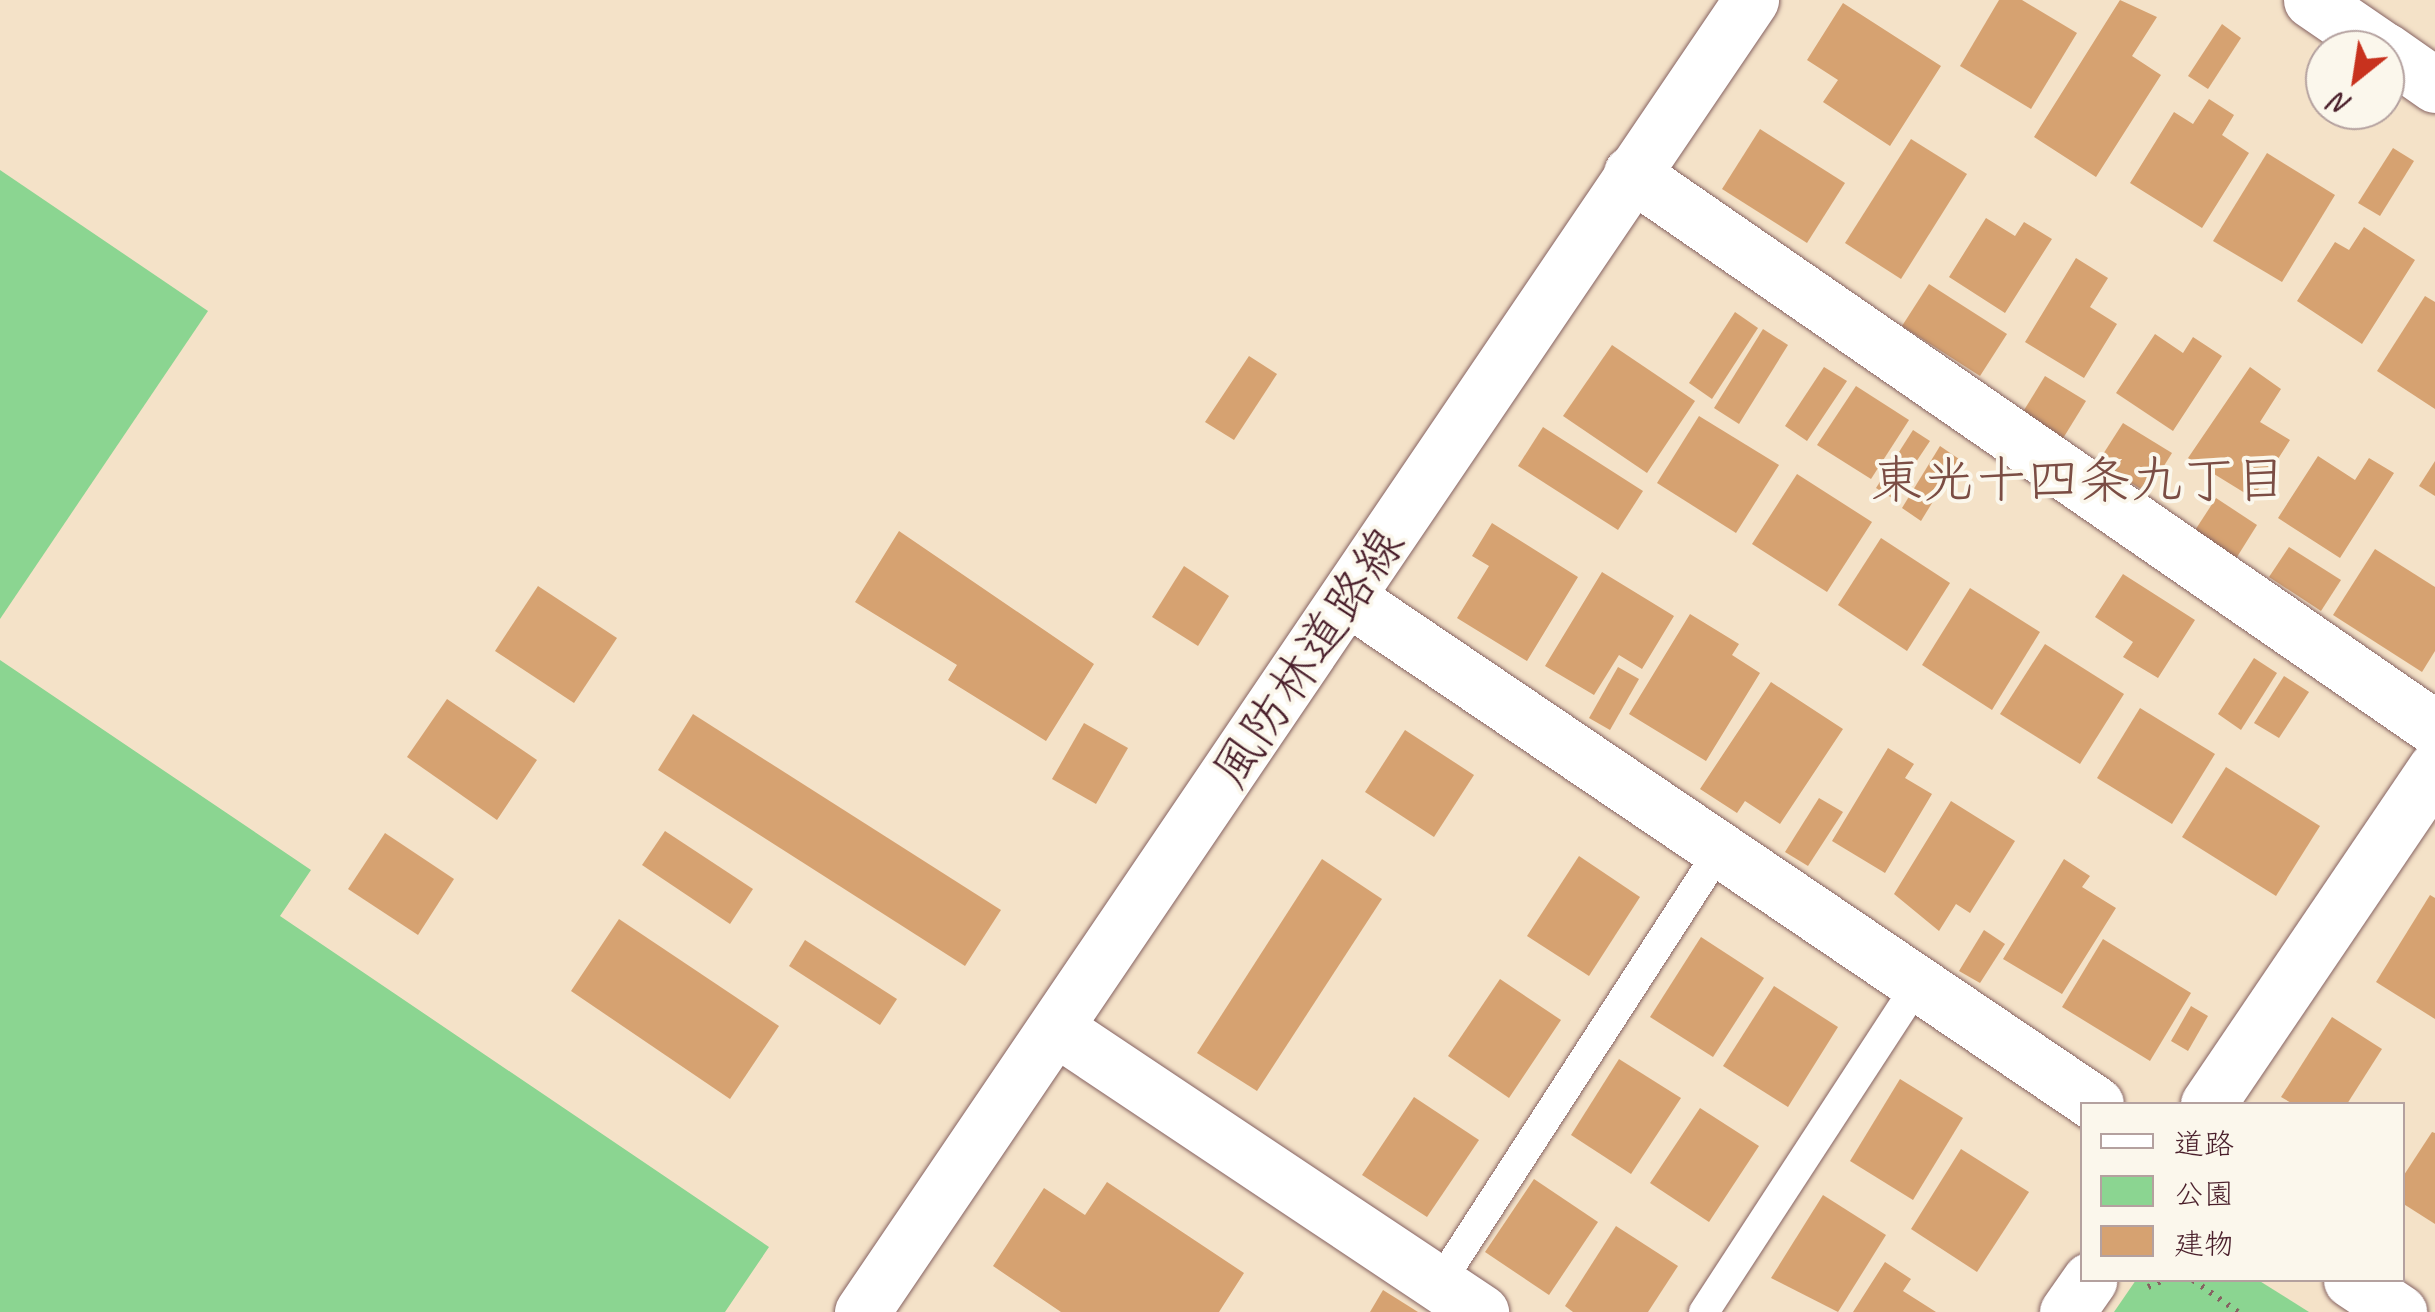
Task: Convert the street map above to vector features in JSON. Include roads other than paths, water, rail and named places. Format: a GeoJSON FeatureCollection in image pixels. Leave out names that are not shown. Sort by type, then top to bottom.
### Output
{"type":"FeatureCollection","features":[{"type":"Feature","properties":{"kind":"street","name":"風防林道路線"},"geometry":{"type":"LineString","coordinates":[[862,1312],[1751,0]]}},
{"type":"Feature","properties":{"kind":"street"},"geometry":{"type":"LineString","coordinates":[[2311,0],[2355,30]]}},
{"type":"Feature","properties":{"kind":"street"},"geometry":{"type":"LineString","coordinates":[[2405,64],[2435,84]]}},
{"type":"Feature","properties":{"kind":"street"},"geometry":{"type":"LineString","coordinates":[[1631,173],[2435,728]]}},
{"type":"Feature","properties":{"kind":"street"},"geometry":{"type":"LineString","coordinates":[[1348,598],[2093,1102]]}},
{"type":"Feature","properties":{"kind":"street"},"geometry":{"type":"LineString","coordinates":[[2209,1102],[2435,769]]}},
{"type":"Feature","properties":{"kind":"street"},"geometry":{"type":"LineString","coordinates":[[1057,1029],[1460,1298]]}},
{"type":"Feature","properties":{"kind":"street"},"geometry":{"type":"LineString","coordinates":[[2067,1312],[2088,1282]]}},
{"type":"Feature","properties":{"kind":"street"},"geometry":{"type":"LineString","coordinates":[[2355,1282],[2399,1312]]}},
{"type":"Feature","properties":{"kind":"lane"},"geometry":{"type":"LineString","coordinates":[[1460,1298],[1720,850]]}},
{"type":"Feature","properties":{"kind":"lane"},"geometry":{"type":"LineString","coordinates":[[1704,1312],[1918,984]]}},
{"type":"Feature","properties":{"kind":"district","name":"東光十四条九丁目"},"geometry":{"type":"Point","coordinates":[2079,481]}}]}
